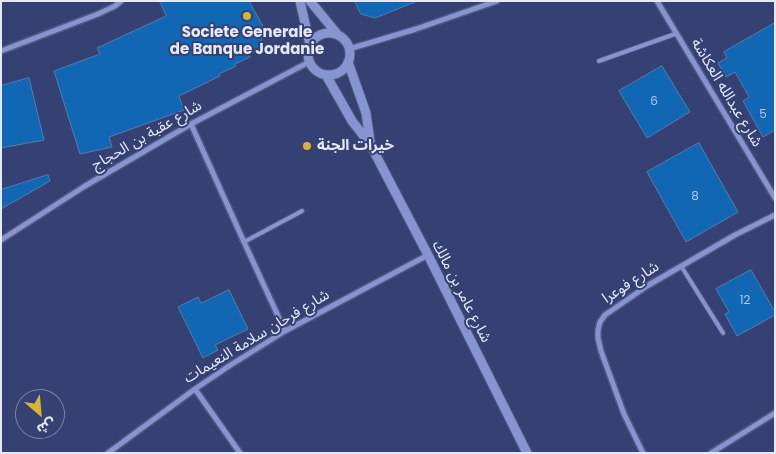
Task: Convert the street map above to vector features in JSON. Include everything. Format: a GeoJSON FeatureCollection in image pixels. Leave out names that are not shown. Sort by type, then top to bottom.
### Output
{"type":"FeatureCollection","features":[{"type":"Feature","properties":{"kind":"street"},"geometry":{"type":"LineString","coordinates":[[1,51],[98,14],[122,1]]}},
{"type":"Feature","properties":{"kind":"street"},"geometry":{"type":"LineString","coordinates":[[300,1],[310,45],[308,53],[309,62],[316,71],[326,75],[339,73],[348,62],[350,56],[349,49],[343,39],[338,36],[310,1]]}},
{"type":"Feature","properties":{"kind":"street"},"geometry":{"type":"LineString","coordinates":[[349,49],[498,1]]}},
{"type":"Feature","properties":{"kind":"street","name":"شارع عبدالله العكاشة"},"geometry":{"type":"LineString","coordinates":[[657,1],[675,34],[775,198]]}},
{"type":"Feature","properties":{"kind":"street"},"geometry":{"type":"LineString","coordinates":[[310,45],[322,35],[338,36]]}},
{"type":"Feature","properties":{"kind":"street","name":"شارع عقبة بن الحجاج"},"geometry":{"type":"LineString","coordinates":[[1,240],[86,186],[191,124],[309,62]]}},
{"type":"Feature","properties":{"kind":"street","name":"شارع عامر بن مالك"},"geometry":{"type":"LineString","coordinates":[[348,62],[366,113],[370,144]]}},
{"type":"Feature","properties":{"kind":"street","name":"شارع عامر بن مالك"},"geometry":{"type":"LineString","coordinates":[[326,75],[352,121],[370,144],[527,453]]}},
{"type":"Feature","properties":{"kind":"street"},"geometry":{"type":"LineString","coordinates":[[191,124],[285,331]]}},
{"type":"Feature","properties":{"kind":"street","name":"شارع فوعرا"},"geometry":{"type":"LineString","coordinates":[[643,453],[624,414],[601,351],[598,338],[600,322],[605,315],[647,286],[735,235],[775,215]]}},
{"type":"Feature","properties":{"kind":"street","name":"شارع فرحان سلامة النعيمات"},"geometry":{"type":"LineString","coordinates":[[108,453],[195,389],[285,331],[428,255]]}},
{"type":"Feature","properties":{"kind":"street"},"geometry":{"type":"LineString","coordinates":[[195,389],[240,453]]}},
{"type":"Feature","properties":{"kind":"street"},"geometry":{"type":"LineString","coordinates":[[711,453],[775,413]]}},
{"type":"Feature","properties":{"kind":"lane"},"geometry":{"type":"LineString","coordinates":[[600,61],[675,34]]}},
{"type":"Feature","properties":{"kind":"lane"},"geometry":{"type":"LineString","coordinates":[[244,242],[302,211]]}},
{"type":"Feature","properties":{"kind":"lane"},"geometry":{"type":"LineString","coordinates":[[681,266],[723,333]]}},
{"type":"Feature","properties":{"kind":"building"},"geometry":{"type":"Polygon","coordinates":[[[160,1],[249,1],[265,30],[258,50],[249,54],[250,57],[235,64],[236,66],[219,74],[220,76],[179,96],[184,110],[109,137],[112,147],[80,154],[54,71],[100,54],[97,48],[166,16],[160,1]]]}},
{"type":"Feature","properties":{"kind":"building"},"geometry":{"type":"Polygon","coordinates":[[[355,1],[415,2],[375,18],[361,14],[355,1]]]}},
{"type":"Feature","properties":{"kind":"building"},"geometry":{"type":"Polygon","coordinates":[[[775,23],[775,130],[763,137],[743,101],[749,97],[735,72],[726,77],[718,63],[727,58],[724,52],[775,23]]]}},
{"type":"Feature","properties":{"kind":"building"},"geometry":{"type":"Polygon","coordinates":[[[662,66],[690,112],[647,138],[619,91],[662,66]]]}},
{"type":"Feature","properties":{"kind":"building"},"geometry":{"type":"Polygon","coordinates":[[[29,78],[44,140],[1,148],[1,86],[29,78]]]}},
{"type":"Feature","properties":{"kind":"building"},"geometry":{"type":"Polygon","coordinates":[[[699,143],[738,212],[686,242],[647,172],[699,143]]]}},
{"type":"Feature","properties":{"kind":"building"},"geometry":{"type":"Polygon","coordinates":[[[48,175],[50,181],[1,209],[1,190],[48,175]]]}},
{"type":"Feature","properties":{"kind":"building"},"geometry":{"type":"Polygon","coordinates":[[[751,270],[775,315],[737,336],[725,314],[729,312],[716,289],[751,270]]]}},
{"type":"Feature","properties":{"kind":"building"},"geometry":{"type":"Polygon","coordinates":[[[229,290],[248,329],[215,345],[218,350],[203,358],[178,307],[198,297],[201,303],[229,290]]]}},
{"type":"Feature","properties":{"kind":"place","name":"Societe Generale de Banque Jordanie"},"geometry":{"type":"Point","coordinates":[247,16]}},
{"type":"Feature","properties":{"kind":"place","name":"خيرات الجنة"},"geometry":{"type":"Point","coordinates":[307,146]}}]}
